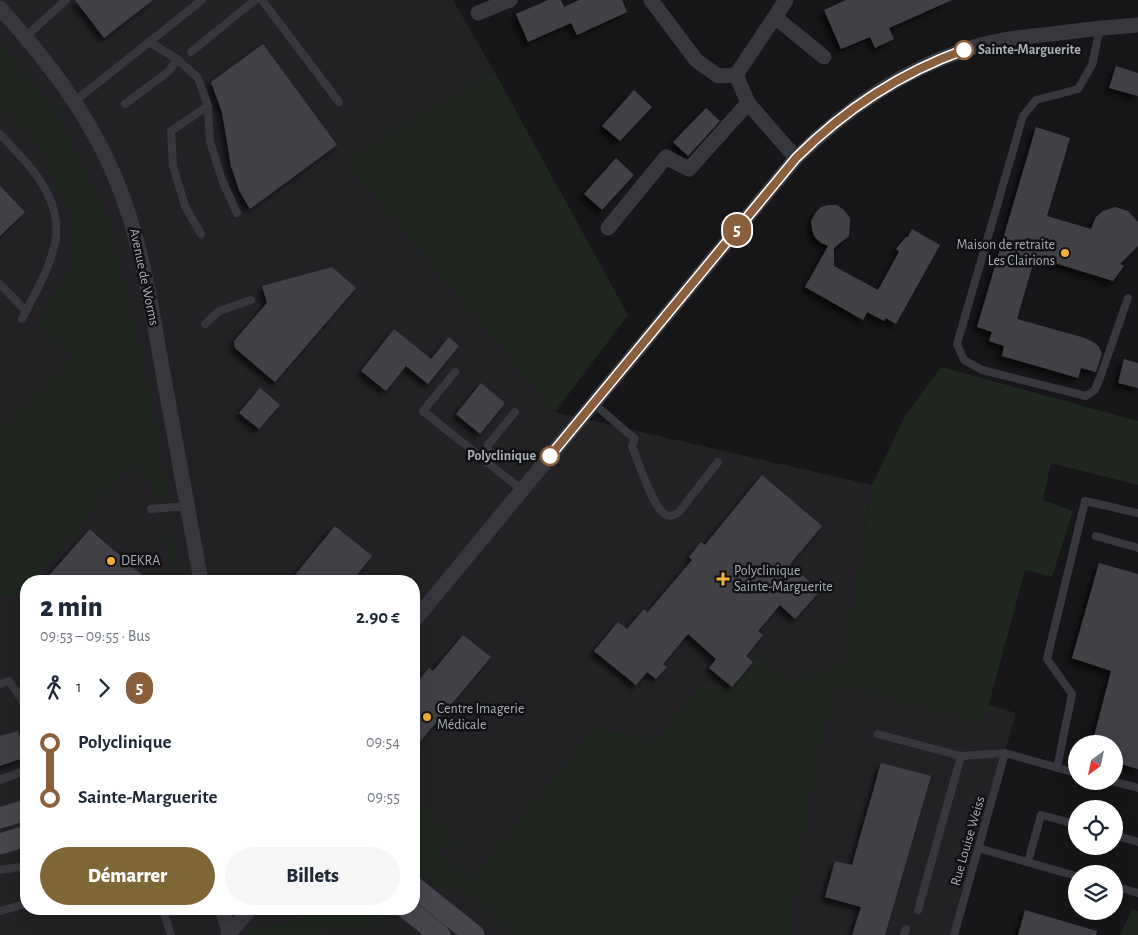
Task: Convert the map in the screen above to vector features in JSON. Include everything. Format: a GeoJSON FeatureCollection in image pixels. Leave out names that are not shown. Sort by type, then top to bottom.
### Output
{"type":"FeatureCollection","features":[{"type":"Feature","properties":{"kind":"street"},"geometry":{"type":"LineString","coordinates":[[478,13],[510,0]]}},
{"type":"Feature","properties":{"kind":"street"},"geometry":{"type":"LineString","coordinates":[[651,0],[696,60],[718,76],[736,75]]}},
{"type":"Feature","properties":{"kind":"street"},"geometry":{"type":"LineString","coordinates":[[736,75],[786,0]]}},
{"type":"Feature","properties":{"kind":"street","name":"Avenue de Worms"},"geometry":{"type":"LineString","coordinates":[[0,9],[44,59],[75,101],[105,155],[127,206],[137,238],[200,575]]}},
{"type":"Feature","properties":{"kind":"street"},"geometry":{"type":"LineString","coordinates":[[775,17],[824,57]]}},
{"type":"Feature","properties":{"kind":"street"},"geometry":{"type":"LineString","coordinates":[[420,614],[796,158],[822,133],[859,104],[898,79],[938,60],[994,42],[1138,25]]}},
{"type":"Feature","properties":{"kind":"street"},"geometry":{"type":"LineString","coordinates":[[736,75],[748,103],[796,158]]}},
{"type":"Feature","properties":{"kind":"street"},"geometry":{"type":"LineString","coordinates":[[608,228],[666,157],[689,169],[748,103]]}},
{"type":"Feature","properties":{"kind":"street"},"geometry":{"type":"LineString","coordinates":[[0,818],[20,812]]}},
{"type":"Feature","properties":{"kind":"street"},"geometry":{"type":"LineString","coordinates":[[0,844],[20,838]]}},
{"type":"Feature","properties":{"kind":"street"},"geometry":{"type":"LineString","coordinates":[[420,892],[474,935]]}},
{"type":"Feature","properties":{"kind":"street"},"geometry":{"type":"LineString","coordinates":[[224,915],[229,934]]}},
{"type":"Feature","properties":{"kind":"street"},"geometry":{"type":"LineString","coordinates":[[229,934],[245,915]]}},
{"type":"Feature","properties":{"kind":"street"},"geometry":{"type":"LineString","coordinates":[[415,915],[440,935]]}},
{"type":"Feature","properties":{"kind":"lane"},"geometry":{"type":"LineString","coordinates":[[25,37],[66,0]]}},
{"type":"Feature","properties":{"kind":"lane"},"geometry":{"type":"LineString","coordinates":[[75,101],[202,0]]}},
{"type":"Feature","properties":{"kind":"lane"},"geometry":{"type":"LineString","coordinates":[[191,52],[255,0]]}},
{"type":"Feature","properties":{"kind":"lane"},"geometry":{"type":"LineString","coordinates":[[262,0],[339,102]]}},
{"type":"Feature","properties":{"kind":"lane"},"geometry":{"type":"LineString","coordinates":[[1100,28],[1092,65],[1078,88],[1036,100],[1023,116],[957,344],[964,360],[982,370],[1086,396],[1095,390],[1128,298]]}},
{"type":"Feature","properties":{"kind":"lane"},"geometry":{"type":"LineString","coordinates":[[149,42],[177,59],[198,78],[208,106],[210,141],[222,180],[237,213]]}},
{"type":"Feature","properties":{"kind":"lane"},"geometry":{"type":"LineString","coordinates":[[125,104],[169,71],[177,59]]}},
{"type":"Feature","properties":{"kind":"lane"},"geometry":{"type":"LineString","coordinates":[[201,234],[185,206],[173,166],[171,131],[208,106]]}},
{"type":"Feature","properties":{"kind":"lane"},"geometry":{"type":"LineString","coordinates":[[0,134],[28,164],[44,186],[55,211],[57,236],[50,261],[22,319]]}},
{"type":"Feature","properties":{"kind":"lane"},"geometry":{"type":"LineString","coordinates":[[0,284],[26,311]]}},
{"type":"Feature","properties":{"kind":"lane"},"geometry":{"type":"LineString","coordinates":[[205,324],[219,311],[251,300]]}},
{"type":"Feature","properties":{"kind":"lane"},"geometry":{"type":"LineString","coordinates":[[455,372],[423,411],[522,490]]}},
{"type":"Feature","properties":{"kind":"lane"},"geometry":{"type":"LineString","coordinates":[[593,403],[634,440],[632,446],[653,498],[662,512],[669,516],[675,516],[679,512],[718,462]]}},
{"type":"Feature","properties":{"kind":"lane"},"geometry":{"type":"LineString","coordinates":[[488,463],[488,445],[515,412]]}},
{"type":"Feature","properties":{"kind":"lane"},"geometry":{"type":"LineString","coordinates":[[1057,768],[1072,694],[1047,659],[1085,501],[1138,513]]}},
{"type":"Feature","properties":{"kind":"lane"},"geometry":{"type":"LineString","coordinates":[[151,509],[188,506]]}},
{"type":"Feature","properties":{"kind":"lane"},"geometry":{"type":"LineString","coordinates":[[1096,536],[1138,548]]}},
{"type":"Feature","properties":{"kind":"lane"},"geometry":{"type":"LineString","coordinates":[[0,684],[9,681],[20,697]]}},
{"type":"Feature","properties":{"kind":"lane"},"geometry":{"type":"LineString","coordinates":[[878,734],[961,756],[1005,754],[1068,771]]}},
{"type":"Feature","properties":{"kind":"lane","name":"Rue Louise Weiss"},"geometry":{"type":"LineString","coordinates":[[954,935],[1005,754]]}},
{"type":"Feature","properties":{"kind":"lane"},"geometry":{"type":"LineString","coordinates":[[918,910],[961,756]]}},
{"type":"Feature","properties":{"kind":"lane"},"geometry":{"type":"LineString","coordinates":[[0,780],[20,772]]}},
{"type":"Feature","properties":{"kind":"lane"},"geometry":{"type":"LineString","coordinates":[[1123,784],[1138,788]]}},
{"type":"Feature","properties":{"kind":"lane"},"geometry":{"type":"LineString","coordinates":[[1028,862],[1041,815],[1068,822]]}},
{"type":"Feature","properties":{"kind":"lane"},"geometry":{"type":"LineString","coordinates":[[1123,838],[1138,842]]}},
{"type":"Feature","properties":{"kind":"lane"},"geometry":{"type":"LineString","coordinates":[[978,848],[1068,874]]}},
{"type":"Feature","properties":{"kind":"lane"},"geometry":{"type":"LineString","coordinates":[[0,870],[20,867]]}},
{"type":"Feature","properties":{"kind":"lane"},"geometry":{"type":"LineString","coordinates":[[1123,889],[1138,893]]}},
{"type":"Feature","properties":{"kind":"lane"},"geometry":{"type":"LineString","coordinates":[[0,911],[20,906]]}},
{"type":"Feature","properties":{"kind":"lane"},"geometry":{"type":"LineString","coordinates":[[165,915],[171,935]]}},
{"type":"Feature","properties":{"kind":"shaded area"},"geometry":{"type":"Polygon","coordinates":[[[0,0],[453,0],[494,71],[345,161],[555,412],[872,485],[844,663],[1016,713],[953,935],[0,935],[0,0]]]}},
{"type":"Feature","properties":{"kind":"shaded area"},"geometry":{"type":"Polygon","coordinates":[[[0,44],[57,113],[107,217],[128,298],[155,423],[167,496],[166,499],[155,496],[153,483],[131,464],[84,517],[82,524],[38,575],[20,575],[19,599],[0,595],[0,432],[73,358],[37,325],[72,265],[72,217],[37,143],[0,105],[0,44]]]}},
{"type":"Feature","properties":{"kind":"shaded area"},"geometry":{"type":"Polygon","coordinates":[[[494,71],[628,315],[555,412],[345,161],[494,71]]]}},
{"type":"Feature","properties":{"kind":"shaded area"},"geometry":{"type":"Polygon","coordinates":[[[941,367],[1138,421],[1138,485],[1051,463],[1043,500],[1073,511],[1052,577],[1025,570],[984,722],[838,685],[815,760],[789,935],[519,935],[457,884],[447,894],[420,872],[420,800],[458,845],[455,851],[445,842],[435,854],[470,881],[595,727],[655,743],[703,681],[723,694],[757,657],[790,683],[844,663],[872,485],[904,418],[941,367]]]}},
{"type":"Feature","properties":{"kind":"shaded area"},"geometry":{"type":"Polygon","coordinates":[[[172,530],[179,575],[173,575],[165,542],[169,531],[172,530]]]}},
{"type":"Feature","properties":{"kind":"shaded area"},"geometry":{"type":"Polygon","coordinates":[[[1132,909],[1138,911],[1138,935],[1120,935],[1132,909]]]}},
{"type":"Feature","properties":{"kind":"shaded area"},"geometry":{"type":"Polygon","coordinates":[[[304,915],[383,916],[372,926],[330,927],[313,935],[246,935],[251,926],[283,925],[297,920],[304,915]]]}},
{"type":"Feature","properties":{"kind":"building"},"geometry":{"type":"Polygon","coordinates":[[[75,0],[153,0],[104,38],[75,0]]]}},
{"type":"Feature","properties":{"kind":"building"},"geometry":{"type":"Polygon","coordinates":[[[548,0],[561,0],[564,7],[579,0],[622,0],[627,12],[577,35],[571,23],[528,42],[516,14],[548,0]]]}},
{"type":"Feature","properties":{"kind":"building"},"geometry":{"type":"Polygon","coordinates":[[[846,0],[952,0],[889,28],[894,39],[875,48],[870,37],[841,49],[824,10],[846,0]]]}},
{"type":"Feature","properties":{"kind":"building"},"geometry":{"type":"Polygon","coordinates":[[[263,44],[337,145],[250,209],[239,190],[231,166],[222,112],[211,82],[263,44]]]}},
{"type":"Feature","properties":{"kind":"building"},"geometry":{"type":"Polygon","coordinates":[[[1116,66],[1138,73],[1138,96],[1109,88],[1116,66]]]}},
{"type":"Feature","properties":{"kind":"building"},"geometry":{"type":"Polygon","coordinates":[[[634,90],[652,107],[620,141],[602,126],[634,90]]]}},
{"type":"Feature","properties":{"kind":"building"},"geometry":{"type":"Polygon","coordinates":[[[706,108],[720,121],[688,156],[673,142],[706,108]]]}},
{"type":"Feature","properties":{"kind":"building","name":"Maison de retraite Les Clairions"},"geometry":{"type":"Polygon","coordinates":[[[1036,127],[1070,138],[1047,216],[1091,229],[1096,217],[1103,211],[1115,207],[1128,211],[1138,222],[1138,246],[1120,264],[1124,266],[1113,281],[1035,257],[1017,319],[1085,338],[1095,343],[1102,354],[1096,372],[1081,368],[1078,378],[1002,356],[1004,346],[989,341],[992,332],[977,327],[1036,127]]]}},
{"type":"Feature","properties":{"kind":"building"},"geometry":{"type":"Polygon","coordinates":[[[616,158],[634,175],[602,210],[584,194],[616,158]]]}},
{"type":"Feature","properties":{"kind":"building"},"geometry":{"type":"Polygon","coordinates":[[[0,186],[25,212],[0,236],[0,186]]]}},
{"type":"Feature","properties":{"kind":"building"},"geometry":{"type":"Polygon","coordinates":[[[837,205],[850,218],[849,236],[834,248],[834,266],[878,290],[899,252],[896,249],[908,237],[912,229],[940,245],[896,324],[886,318],[884,321],[867,312],[863,320],[805,287],[828,246],[821,243],[814,236],[811,221],[821,207],[837,205]]]}},
{"type":"Feature","properties":{"kind":"building"},"geometry":{"type":"Polygon","coordinates":[[[332,267],[356,288],[275,382],[235,348],[234,341],[267,303],[262,286],[332,267]]]}},
{"type":"Feature","properties":{"kind":"building"},"geometry":{"type":"Polygon","coordinates":[[[394,329],[431,359],[449,337],[459,346],[428,384],[406,366],[386,391],[361,371],[394,329]]]}},
{"type":"Feature","properties":{"kind":"building"},"geometry":{"type":"Polygon","coordinates":[[[1124,359],[1138,363],[1138,388],[1118,383],[1124,359]]]}},
{"type":"Feature","properties":{"kind":"building"},"geometry":{"type":"Polygon","coordinates":[[[481,383],[505,403],[480,434],[456,414],[481,383]]]}},
{"type":"Feature","properties":{"kind":"building"},"geometry":{"type":"Polygon","coordinates":[[[260,388],[280,405],[259,429],[239,413],[260,388]]]}},
{"type":"Feature","properties":{"kind":"building","name":"Polyclinique Sainte-Marguerite"},"geometry":{"type":"Polygon","coordinates":[[[762,475],[822,526],[790,564],[820,591],[795,619],[780,605],[758,631],[763,635],[746,656],[753,662],[732,687],[709,668],[716,659],[688,634],[663,664],[667,667],[656,679],[647,672],[636,685],[594,651],[618,622],[627,629],[644,609],[648,612],[692,560],[689,557],[701,542],[705,545],[762,475]]]}},
{"type":"Feature","properties":{"kind":"building"},"geometry":{"type":"Polygon","coordinates":[[[335,526],[372,556],[357,575],[295,575],[335,526]]]}},
{"type":"Feature","properties":{"kind":"building"},"geometry":{"type":"Polygon","coordinates":[[[90,529],[142,575],[49,575],[90,529]]]}},
{"type":"Feature","properties":{"kind":"building"},"geometry":{"type":"Polygon","coordinates":[[[1099,563],[1138,574],[1138,769],[1123,765],[1123,735],[1094,735],[1111,671],[1072,658],[1099,563]]]}},
{"type":"Feature","properties":{"kind":"building","name":"Centre Imagerie Médicale"},"geometry":{"type":"Polygon","coordinates":[[[463,635],[491,657],[420,742],[420,679],[429,668],[433,671],[463,635]]]}},
{"type":"Feature","properties":{"kind":"building"},"geometry":{"type":"Polygon","coordinates":[[[18,731],[20,738],[20,759],[0,766],[0,736],[18,731]]]}},
{"type":"Feature","properties":{"kind":"building"},"geometry":{"type":"Polygon","coordinates":[[[881,763],[931,776],[885,935],[852,935],[861,907],[825,897],[835,861],[852,865],[881,763]]]}},
{"type":"Feature","properties":{"kind":"building"},"geometry":{"type":"Polygon","coordinates":[[[1025,910],[1097,931],[1096,935],[1018,935],[1025,910]]]}},
{"type":"Feature","properties":{"kind":"bus line","name":"5"},"geometry":{"type":"LineString","coordinates":[[550,456],[796,158],[822,133],[859,104],[898,79],[964,50]]}},
{"type":"Feature","properties":{"kind":"place","name":"Sainte-Marguerite"},"geometry":{"type":"Point","coordinates":[964,50]}},
{"type":"Feature","properties":{"kind":"place","name":"Maison de retraite Les Clairions"},"geometry":{"type":"Point","coordinates":[1065,253]}},
{"type":"Feature","properties":{"kind":"place","name":"Polyclinique"},"geometry":{"type":"Point","coordinates":[550,456]}},
{"type":"Feature","properties":{"kind":"place","name":"DEKRA"},"geometry":{"type":"Point","coordinates":[111,561]}},
{"type":"Feature","properties":{"kind":"place","name":"Polyclinique Sainte-Marguerite"},"geometry":{"type":"Point","coordinates":[723,579]}},
{"type":"Feature","properties":{"kind":"place","name":"Centre Imagerie Médicale"},"geometry":{"type":"Point","coordinates":[427,717]}}]}
